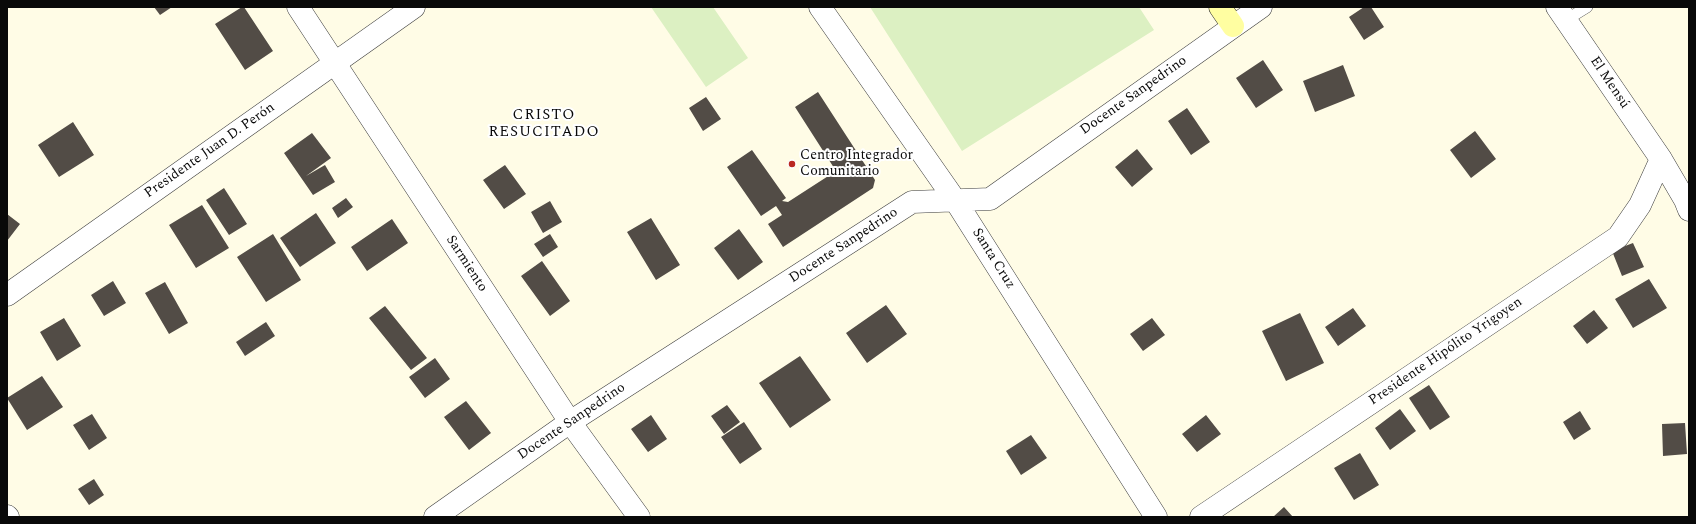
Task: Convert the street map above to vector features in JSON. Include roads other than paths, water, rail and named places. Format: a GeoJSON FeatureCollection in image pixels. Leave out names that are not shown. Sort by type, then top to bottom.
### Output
{"type":"FeatureCollection","features":[{"type":"Feature","properties":{"kind":"main road"},"geometry":{"type":"LineString","coordinates":[[1220,7],[1234,26]]}},
{"type":"Feature","properties":{"kind":"street","name":"Sarmiento"},"geometry":{"type":"LineString","coordinates":[[298,7],[333,63],[570,422],[639,517]]}},
{"type":"Feature","properties":{"kind":"street","name":"Presidente Juan D. Perón"},"geometry":{"type":"LineString","coordinates":[[7,295],[414,7]]}},
{"type":"Feature","properties":{"kind":"street","name":"Santa Cruz"},"geometry":{"type":"LineString","coordinates":[[820,7],[955,200],[1156,517]]}},
{"type":"Feature","properties":{"kind":"street","name":"Docente Sanpedrino"},"geometry":{"type":"LineString","coordinates":[[435,517],[570,422],[912,202],[990,199],[1261,7]]}},
{"type":"Feature","properties":{"kind":"street","name":"El Mensú"},"geometry":{"type":"LineString","coordinates":[[1562,14],[1661,159],[1685,200],[1689,210]]}},
{"type":"Feature","properties":{"kind":"street","name":"Presidente Hipólito Yrigoyen"},"geometry":{"type":"LineString","coordinates":[[1201,517],[1618,237],[1640,205],[1661,159]]}},
{"type":"Feature","properties":{"kind":"lane"},"geometry":{"type":"LineString","coordinates":[[1562,14],[1587,7]]}},
{"type":"Feature","properties":{"kind":"place","name":"Centro Integrador Comunitario"},"geometry":{"type":"Point","coordinates":[792,164]}},
{"type":"Feature","properties":{"kind":"district","name":"CRISTO RESUCITADO"},"geometry":{"type":"Point","coordinates":[544,124]}}]}
